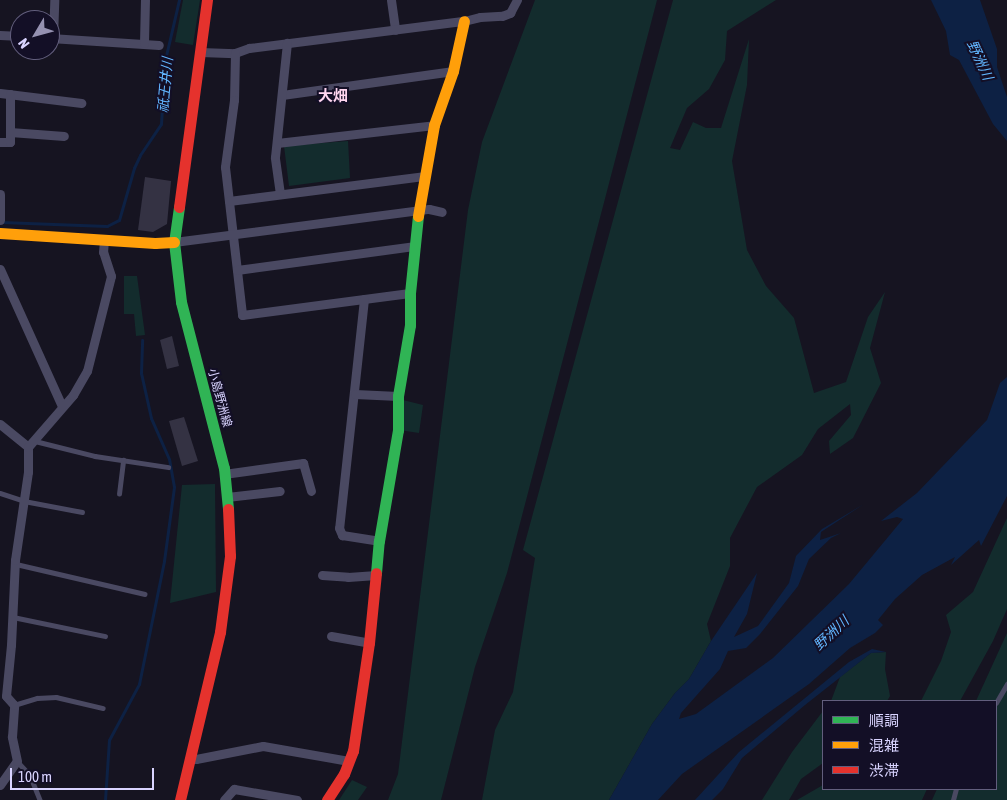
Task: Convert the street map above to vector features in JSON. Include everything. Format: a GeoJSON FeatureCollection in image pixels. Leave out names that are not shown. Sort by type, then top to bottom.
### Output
{"type":"FeatureCollection","features":[{"type":"Feature","properties":{"kind":"street"},"geometry":{"type":"LineString","coordinates":[[144,43],[145,0]]}},
{"type":"Feature","properties":{"kind":"street","name":"小島野洲線"},"geometry":{"type":"LineString","coordinates":[[180,800],[216,649],[228,586],[230,526],[224,474],[181,302],[174,242],[207,0]]}},
{"type":"Feature","properties":{"kind":"street"},"geometry":{"type":"LineString","coordinates":[[391,0],[395,30]]}},
{"type":"Feature","properties":{"kind":"street"},"geometry":{"type":"LineString","coordinates":[[200,52],[234,53],[249,48],[464,21],[510,13],[517,0]]}},
{"type":"Feature","properties":{"kind":"street"},"geometry":{"type":"LineString","coordinates":[[327,800],[344,774],[353,751],[370,643],[379,541],[398,430],[398,396],[410,325],[410,293],[419,211],[434,124],[453,71],[464,21]]}},
{"type":"Feature","properties":{"kind":"street"},"geometry":{"type":"LineString","coordinates":[[60,38],[159,44]]}},
{"type":"Feature","properties":{"kind":"street"},"geometry":{"type":"LineString","coordinates":[[280,194],[275,157],[287,43]]}},
{"type":"Feature","properties":{"kind":"street"},"geometry":{"type":"LineString","coordinates":[[234,53],[234,100],[225,167],[242,315],[410,293]]}},
{"type":"Feature","properties":{"kind":"street"},"geometry":{"type":"LineString","coordinates":[[282,95],[453,71]]}},
{"type":"Feature","properties":{"kind":"street"},"geometry":{"type":"LineString","coordinates":[[0,93],[81,103]]}},
{"type":"Feature","properties":{"kind":"street"},"geometry":{"type":"LineString","coordinates":[[0,142],[10,142],[10,94]]}},
{"type":"Feature","properties":{"kind":"street"},"geometry":{"type":"LineString","coordinates":[[277,143],[434,124]]}},
{"type":"Feature","properties":{"kind":"street"},"geometry":{"type":"LineString","coordinates":[[10,132],[64,136]]}},
{"type":"Feature","properties":{"kind":"street"},"geometry":{"type":"LineString","coordinates":[[229,201],[425,176]]}},
{"type":"Feature","properties":{"kind":"street"},"geometry":{"type":"LineString","coordinates":[[0,194],[0,219]]}},
{"type":"Feature","properties":{"kind":"street"},"geometry":{"type":"LineString","coordinates":[[0,233],[104,240],[174,242],[429,209],[442,212]]}},
{"type":"Feature","properties":{"kind":"street"},"geometry":{"type":"LineString","coordinates":[[0,785],[17,761],[12,737],[14,705],[6,696],[16,564],[31,444],[73,395],[87,372],[111,276],[103,252],[104,240]]}},
{"type":"Feature","properties":{"kind":"street"},"geometry":{"type":"LineString","coordinates":[[237,270],[415,246]]}},
{"type":"Feature","properties":{"kind":"street"},"geometry":{"type":"LineString","coordinates":[[0,269],[62,406]]}},
{"type":"Feature","properties":{"kind":"street"},"geometry":{"type":"LineString","coordinates":[[364,299],[339,528],[342,535],[379,541]]}},
{"type":"Feature","properties":{"kind":"street"},"geometry":{"type":"LineString","coordinates":[[355,394],[398,396]]}},
{"type":"Feature","properties":{"kind":"street"},"geometry":{"type":"LineString","coordinates":[[0,424],[31,444]]}},
{"type":"Feature","properties":{"kind":"street"},"geometry":{"type":"LineString","coordinates":[[224,474],[303,464],[311,491]]}},
{"type":"Feature","properties":{"kind":"street"},"geometry":{"type":"LineString","coordinates":[[227,497],[280,491]]}},
{"type":"Feature","properties":{"kind":"street"},"geometry":{"type":"LineString","coordinates":[[322,575],[348,577],[376,574]]}},
{"type":"Feature","properties":{"kind":"street"},"geometry":{"type":"LineString","coordinates":[[331,636],[370,643]]}},
{"type":"Feature","properties":{"kind":"street"},"geometry":{"type":"LineString","coordinates":[[190,758],[196,759],[263,746],[349,761]]}},
{"type":"Feature","properties":{"kind":"street"},"geometry":{"type":"LineString","coordinates":[[224,800],[234,789],[297,800]]}},
{"type":"Feature","properties":{"kind":"lane"},"geometry":{"type":"LineString","coordinates":[[31,444],[168,467]]}},
{"type":"Feature","properties":{"kind":"lane"},"geometry":{"type":"LineString","coordinates":[[119,494],[123,460]]}},
{"type":"Feature","properties":{"kind":"lane"},"geometry":{"type":"LineString","coordinates":[[0,493],[82,512]]}},
{"type":"Feature","properties":{"kind":"lane"},"geometry":{"type":"LineString","coordinates":[[16,564],[145,594]]}},
{"type":"Feature","properties":{"kind":"lane"},"geometry":{"type":"LineString","coordinates":[[13,617],[105,636]]}},
{"type":"Feature","properties":{"kind":"lane"},"geometry":{"type":"LineString","coordinates":[[997,700],[1007,684]]}},
{"type":"Feature","properties":{"kind":"lane"},"geometry":{"type":"LineString","coordinates":[[14,705],[37,698],[56,697],[102,708]]}},
{"type":"Feature","properties":{"kind":"lane"},"geometry":{"type":"LineString","coordinates":[[17,761],[30,775],[40,800]]}},
{"type":"Feature","properties":{"kind":"green space"},"geometry":{"type":"Polygon","coordinates":[[[183,0],[200,0],[193,45],[175,42],[183,0]]]}},
{"type":"Feature","properties":{"kind":"green space"},"geometry":{"type":"Polygon","coordinates":[[[535,0],[657,0],[507,573],[475,667],[441,800],[388,800],[398,774],[468,210],[482,142],[535,0]]]}},
{"type":"Feature","properties":{"kind":"green space"},"geometry":{"type":"Polygon","coordinates":[[[673,0],[776,0],[727,31],[725,60],[709,89],[687,108],[670,148],[680,150],[693,122],[706,128],[721,128],[749,39],[747,85],[732,161],[747,250],[766,286],[794,318],[814,393],[846,382],[868,317],[885,292],[870,348],[881,383],[853,438],[830,454],[829,441],[851,415],[850,404],[818,429],[802,455],[757,487],[730,538],[730,566],[707,624],[711,641],[689,679],[675,693],[652,724],[609,800],[482,800],[495,730],[513,692],[535,558],[523,550],[673,0]]]}},
{"type":"Feature","properties":{"kind":"green space"},"geometry":{"type":"Polygon","coordinates":[[[348,141],[350,178],[289,186],[284,146],[348,141]]]}},
{"type":"Feature","properties":{"kind":"green space"},"geometry":{"type":"Polygon","coordinates":[[[124,276],[137,276],[145,335],[136,336],[134,314],[124,314],[124,276]]]}},
{"type":"Feature","properties":{"kind":"green space"},"geometry":{"type":"Polygon","coordinates":[[[403,400],[423,405],[419,433],[399,430],[403,400]]]}},
{"type":"Feature","properties":{"kind":"green space"},"geometry":{"type":"Polygon","coordinates":[[[215,484],[216,592],[170,603],[182,485],[215,484]]]}},
{"type":"Feature","properties":{"kind":"green space"},"geometry":{"type":"Polygon","coordinates":[[[1007,518],[1007,609],[993,641],[961,700],[922,700],[941,661],[951,632],[946,615],[973,592],[1007,518]]]}},
{"type":"Feature","properties":{"kind":"green space"},"geometry":{"type":"Polygon","coordinates":[[[1007,633],[1007,800],[932,800],[937,790],[997,790],[997,700],[976,700],[1007,633]]]}},
{"type":"Feature","properties":{"kind":"green space"},"geometry":{"type":"Polygon","coordinates":[[[886,652],[885,669],[890,696],[888,700],[831,700],[840,677],[871,653],[886,652]]]}},
{"type":"Feature","properties":{"kind":"green space"},"geometry":{"type":"Polygon","coordinates":[[[822,712],[822,764],[801,779],[789,800],[762,800],[792,752],[822,712]]]}},
{"type":"Feature","properties":{"kind":"green space"},"geometry":{"type":"Polygon","coordinates":[[[352,780],[367,787],[358,800],[339,800],[352,780]]]}},
{"type":"Feature","properties":{"kind":"green space"},"geometry":{"type":"Polygon","coordinates":[[[822,786],[822,790],[927,790],[922,800],[797,800],[822,786]]]}},
{"type":"Feature","properties":{"kind":"water","name":"野洲川"},"geometry":{"type":"Polygon","coordinates":[[[931,0],[980,0],[997,49],[997,67],[1007,97],[1007,141],[993,124],[959,60],[950,55],[946,31],[931,0]]]}},
{"type":"Feature","properties":{"kind":"water","name":"野洲川"},"geometry":{"type":"Polygon","coordinates":[[[1007,377],[1007,496],[981,546],[979,540],[951,565],[955,557],[922,575],[895,599],[878,620],[883,625],[875,633],[850,648],[809,684],[682,774],[658,800],[609,800],[652,724],[675,693],[689,679],[711,641],[757,573],[747,614],[734,637],[758,626],[789,583],[796,556],[822,529],[864,504],[821,532],[820,540],[841,533],[831,538],[809,559],[798,586],[760,634],[746,648],[728,651],[720,669],[681,713],[679,719],[696,714],[773,658],[849,584],[903,519],[897,517],[881,521],[917,493],[987,420],[1000,383],[1007,377]]]}},
{"type":"Feature","properties":{"kind":"water"},"geometry":{"type":"Polygon","coordinates":[[[872,649],[886,652],[871,653],[742,758],[723,789],[712,800],[695,800],[739,752],[849,662],[872,649]]]}},
{"type":"Feature","properties":{"kind":"building"},"geometry":{"type":"Polygon","coordinates":[[[145,177],[171,181],[167,224],[153,232],[138,230],[145,177]]]}},
{"type":"Feature","properties":{"kind":"building"},"geometry":{"type":"Polygon","coordinates":[[[172,336],[179,366],[167,369],[160,340],[172,336]]]}},
{"type":"Feature","properties":{"kind":"building"},"geometry":{"type":"Polygon","coordinates":[[[184,417],[198,461],[182,466],[169,421],[184,417]]]}},
{"type":"Feature","properties":{"kind":"waterway","name":"祇王井川"},"geometry":{"type":"LineString","coordinates":[[1,222],[107,226],[119,220],[134,168],[140,155],[161,124],[165,60],[179,0]]}},
{"type":"Feature","properties":{"kind":"waterway"},"geometry":{"type":"LineString","coordinates":[[105,800],[109,740],[139,684],[164,561],[174,487],[169,459],[151,418],[141,373],[142,340]]}},
{"type":"Feature","properties":{"kind":"traffic: fast"},"geometry":{"type":"LineString","coordinates":[[179,207],[174,242],[181,302],[224,468],[228,509]]}},
{"type":"Feature","properties":{"kind":"traffic: fast"},"geometry":{"type":"LineString","coordinates":[[376,573],[379,541],[398,430],[398,396],[410,325],[410,293],[418,216]]}},
{"type":"Feature","properties":{"kind":"traffic: slow"},"geometry":{"type":"LineString","coordinates":[[418,216],[434,125],[453,71],[464,21]]}},
{"type":"Feature","properties":{"kind":"traffic: slow"},"geometry":{"type":"LineString","coordinates":[[0,233],[155,243],[174,242]]}},
{"type":"Feature","properties":{"kind":"traffic: jam"},"geometry":{"type":"LineString","coordinates":[[179,207],[207,0]]}},
{"type":"Feature","properties":{"kind":"traffic: jam"},"geometry":{"type":"LineString","coordinates":[[180,800],[220,632],[230,556],[228,509]]}},
{"type":"Feature","properties":{"kind":"traffic: jam"},"geometry":{"type":"LineString","coordinates":[[327,800],[344,774],[353,751],[369,643],[376,573]]}},
{"type":"Feature","properties":{"kind":"district","name":"大畑"},"geometry":{"type":"Point","coordinates":[333,96]}}]}
